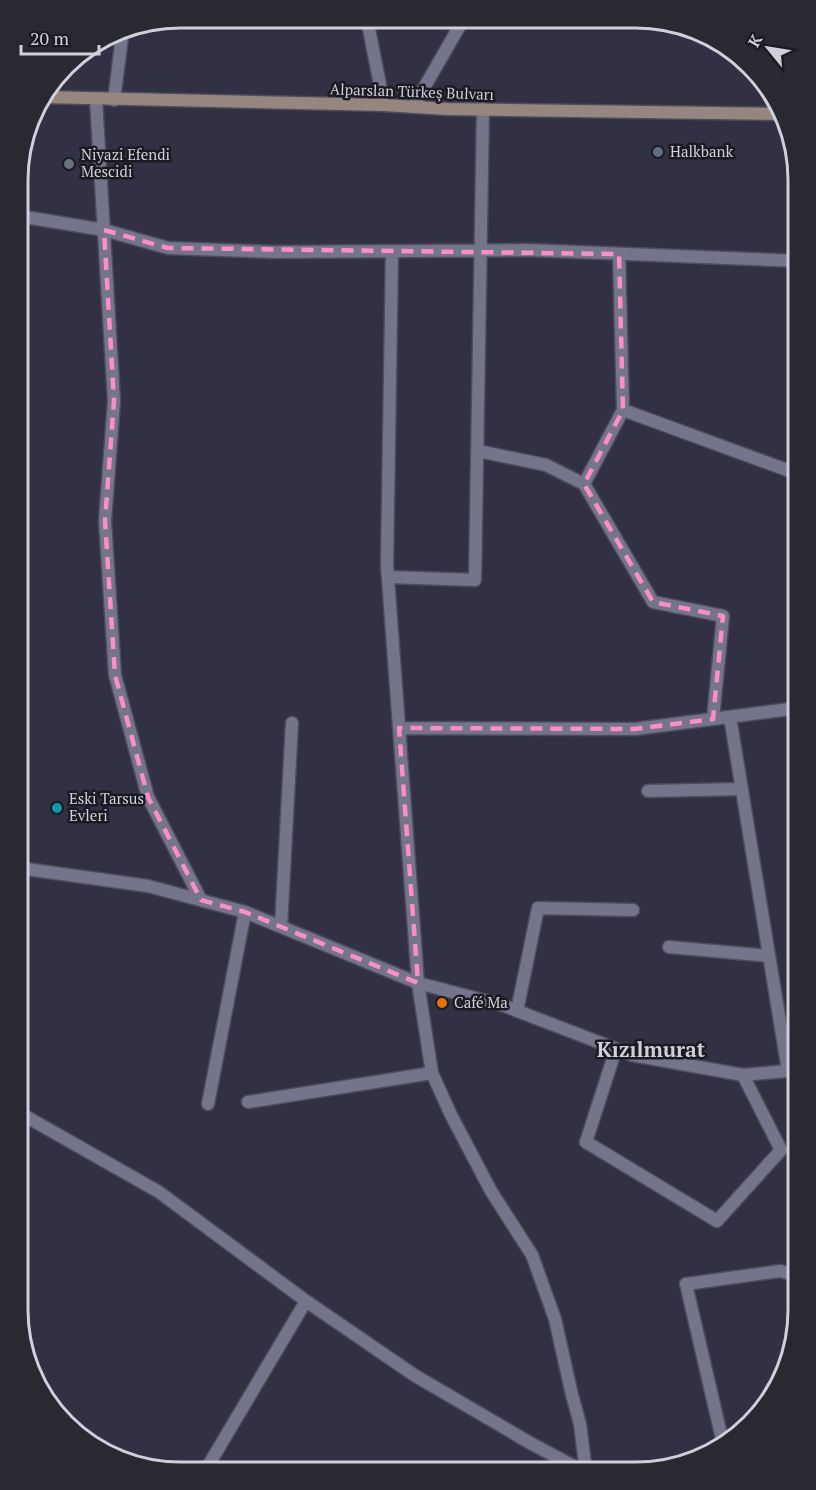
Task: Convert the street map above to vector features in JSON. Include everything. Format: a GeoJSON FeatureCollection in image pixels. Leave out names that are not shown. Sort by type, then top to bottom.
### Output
{"type":"FeatureCollection","features":[{"type":"Feature","properties":{"kind":"main road","name":"Alparslan Türkeş Bulvarı"},"geometry":{"type":"LineString","coordinates":[[53,98],[772,114]]}},
{"type":"Feature","properties":{"kind":"street"},"geometry":{"type":"LineString","coordinates":[[368,28],[384,105]]}},
{"type":"Feature","properties":{"kind":"street"},"geometry":{"type":"LineString","coordinates":[[413,107],[458,28]]}},
{"type":"Feature","properties":{"kind":"street"},"geometry":{"type":"LineString","coordinates":[[114,100],[122,40]]}},
{"type":"Feature","properties":{"kind":"street"},"geometry":{"type":"LineString","coordinates":[[96,99],[114,400],[105,521],[115,675],[147,797],[201,900]]}},
{"type":"Feature","properties":{"kind":"street"},"geometry":{"type":"LineString","coordinates":[[388,577],[475,580],[483,109]]}},
{"type":"Feature","properties":{"kind":"street"},"geometry":{"type":"LineString","coordinates":[[28,217],[104,230],[168,248],[274,252],[482,250],[788,261]]}},
{"type":"Feature","properties":{"kind":"street"},"geometry":{"type":"LineString","coordinates":[[392,251],[388,577],[418,982],[432,1073],[491,1191],[532,1255],[555,1319],[580,1424],[585,1462]]}},
{"type":"Feature","properties":{"kind":"street"},"geometry":{"type":"LineString","coordinates":[[584,484],[623,410],[619,254]]}},
{"type":"Feature","properties":{"kind":"street"},"geometry":{"type":"LineString","coordinates":[[623,410],[788,470]]}},
{"type":"Feature","properties":{"kind":"street"},"geometry":{"type":"LineString","coordinates":[[478,451],[546,465],[584,484],[652,602],[723,615],[713,719]]}},
{"type":"Feature","properties":{"kind":"street"},"geometry":{"type":"LineString","coordinates":[[399,728],[635,729],[788,709]]}},
{"type":"Feature","properties":{"kind":"street"},"geometry":{"type":"LineString","coordinates":[[730,717],[769,956],[787,1043]]}},
{"type":"Feature","properties":{"kind":"street"},"geometry":{"type":"LineString","coordinates":[[280,926],[292,723]]}},
{"type":"Feature","properties":{"kind":"street"},"geometry":{"type":"LineString","coordinates":[[648,791],[742,789]]}},
{"type":"Feature","properties":{"kind":"street"},"geometry":{"type":"LineString","coordinates":[[28,869],[148,886],[245,912],[418,982],[517,1011],[632,1056],[743,1076],[787,1071]]}},
{"type":"Feature","properties":{"kind":"street"},"geometry":{"type":"LineString","coordinates":[[517,1011],[538,908],[633,910]]}},
{"type":"Feature","properties":{"kind":"street"},"geometry":{"type":"LineString","coordinates":[[208,1104],[245,912]]}},
{"type":"Feature","properties":{"kind":"street"},"geometry":{"type":"LineString","coordinates":[[669,947],[769,956]]}},
{"type":"Feature","properties":{"kind":"street"},"geometry":{"type":"LineString","coordinates":[[616,1049],[586,1142],[717,1221],[781,1150],[743,1076]]}},
{"type":"Feature","properties":{"kind":"street"},"geometry":{"type":"LineString","coordinates":[[248,1102],[432,1073]]}},
{"type":"Feature","properties":{"kind":"street"},"geometry":{"type":"LineString","coordinates":[[28,1118],[159,1192],[306,1300],[414,1375],[567,1462]]}},
{"type":"Feature","properties":{"kind":"street"},"geometry":{"type":"LineString","coordinates":[[721,1435],[686,1284],[780,1271],[787,1273]]}},
{"type":"Feature","properties":{"kind":"street"},"geometry":{"type":"LineString","coordinates":[[210,1462],[306,1300]]}},
{"type":"Feature","properties":{"kind":"highlighted area"},"geometry":{"type":"Polygon","coordinates":[[[104,230],[168,248],[619,254],[623,410],[584,484],[653,602],[723,616],[713,719],[635,729],[399,728],[418,983],[245,912],[201,900],[148,797],[115,675],[105,521],[114,401],[104,230]]]}},
{"type":"Feature","properties":{"kind":"place","name":"Halkbank"},"geometry":{"type":"Point","coordinates":[658,152]}},
{"type":"Feature","properties":{"kind":"place","name":"Niyazi Efendi Mescidi"},"geometry":{"type":"Point","coordinates":[69,164]}},
{"type":"Feature","properties":{"kind":"place","name":"Eski Tarsus Evleri"},"geometry":{"type":"Point","coordinates":[57,808]}},
{"type":"Feature","properties":{"kind":"place","name":"Café Ma"},"geometry":{"type":"Point","coordinates":[442,1003]}},
{"type":"Feature","properties":{"kind":"district","name":"Kızılmurat"},"geometry":{"type":"Point","coordinates":[651,1050]}}]}
